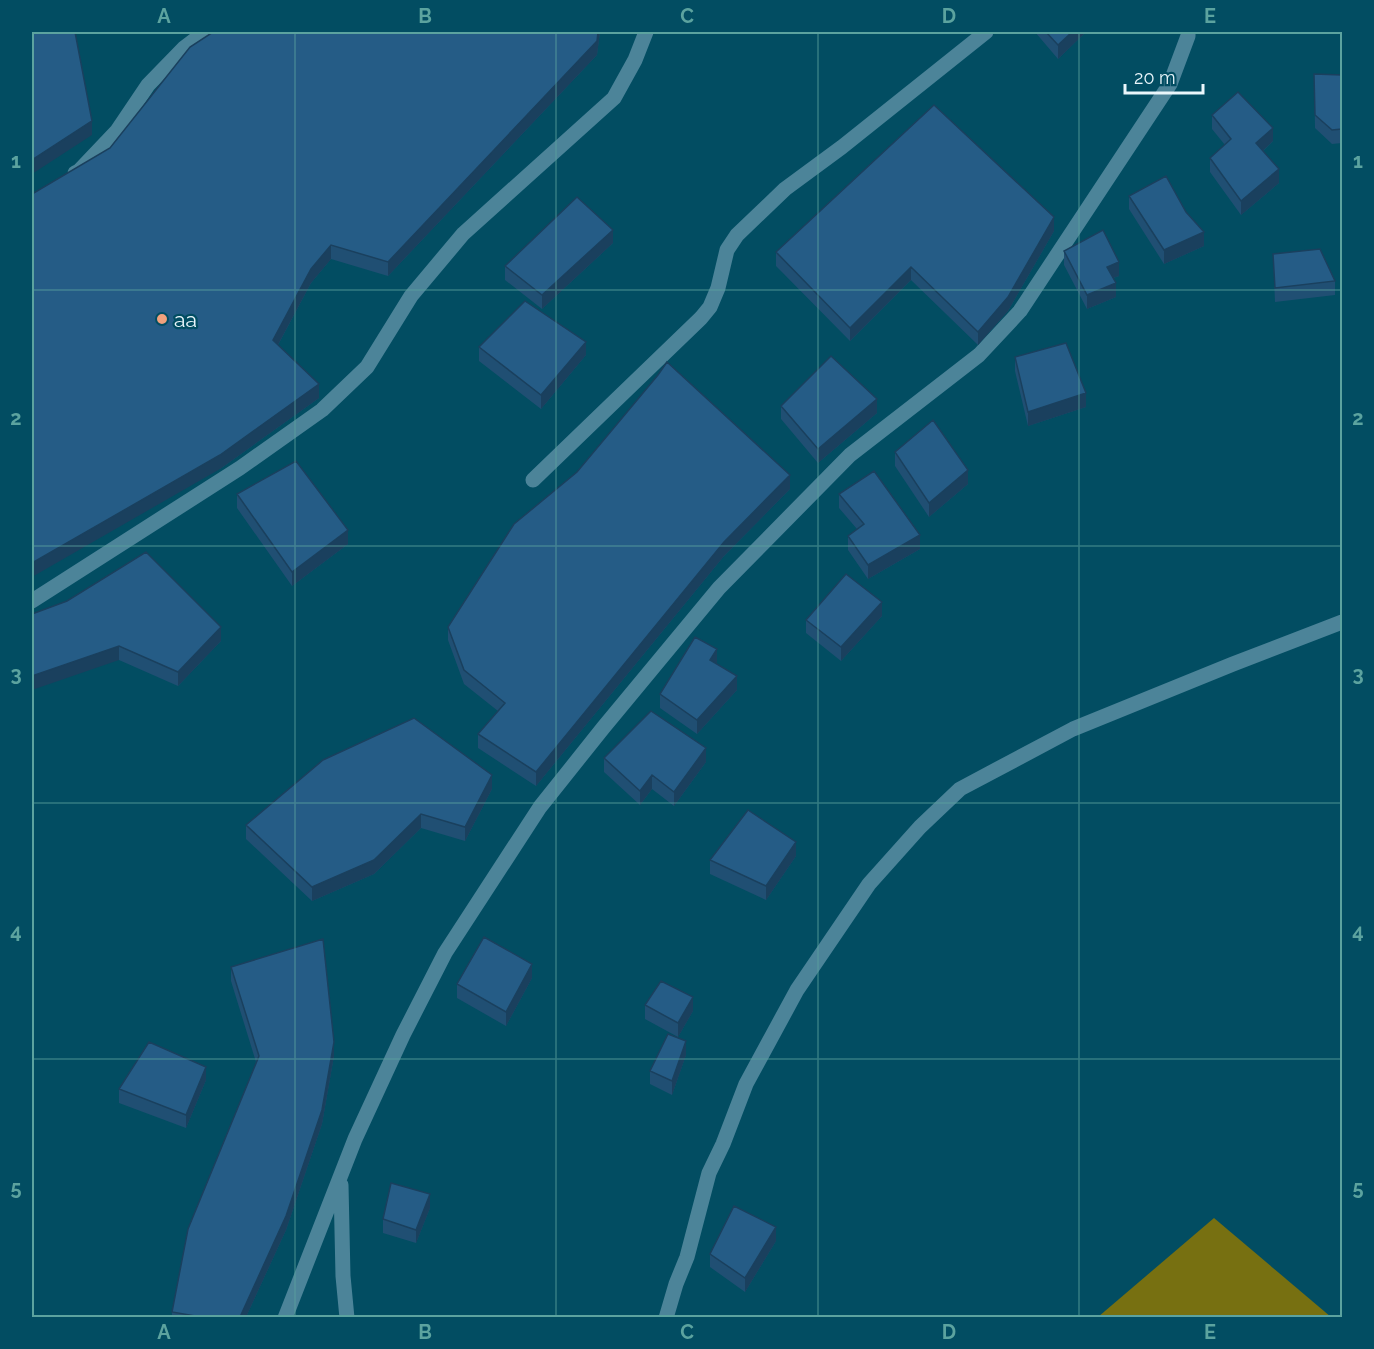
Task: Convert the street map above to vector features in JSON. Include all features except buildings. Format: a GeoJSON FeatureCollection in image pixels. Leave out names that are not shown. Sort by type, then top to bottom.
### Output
{"type":"FeatureCollection","features":[{"type":"Feature","properties":{"kind":"street"},"geometry":{"type":"LineString","coordinates":[[60,182],[79,171],[117,130],[148,85],[184,48],[205,32]]}},
{"type":"Feature","properties":{"kind":"street"},"geometry":{"type":"LineString","coordinates":[[32,601],[240,468],[322,410],[367,367],[411,296],[463,234],[614,98],[635,60],[646,32]]}},
{"type":"Feature","properties":{"kind":"street"},"geometry":{"type":"LineString","coordinates":[[533,480],[701,318],[710,307],[718,288],[727,249],[737,235],[785,189],[842,147],[986,32]]}},
{"type":"Feature","properties":{"kind":"street"},"geometry":{"type":"LineString","coordinates":[[285,1317],[356,1139],[403,1035],[445,953],[540,807],[727,580],[850,455],[979,355],[1020,311],[1170,84],[1188,32]]}},
{"type":"Feature","properties":{"kind":"street"},"geometry":{"type":"LineString","coordinates":[[666,1317],[687,1257],[709,1173],[746,1084],[797,990],[869,884],[920,827],[960,789],[1073,729],[1342,622]]}},
{"type":"Feature","properties":{"kind":"street"},"geometry":{"type":"LineString","coordinates":[[341,1176],[343,1276],[347,1317]]}},
{"type":"Feature","properties":{"kind":"shaded area"},"geometry":{"type":"Polygon","coordinates":[[[1214,1218],[1331,1317],[1098,1317],[1214,1218]]]}},
{"type":"Feature","properties":{"kind":"place","name":"aa"},"geometry":{"type":"Point","coordinates":[162,319]}}]}
